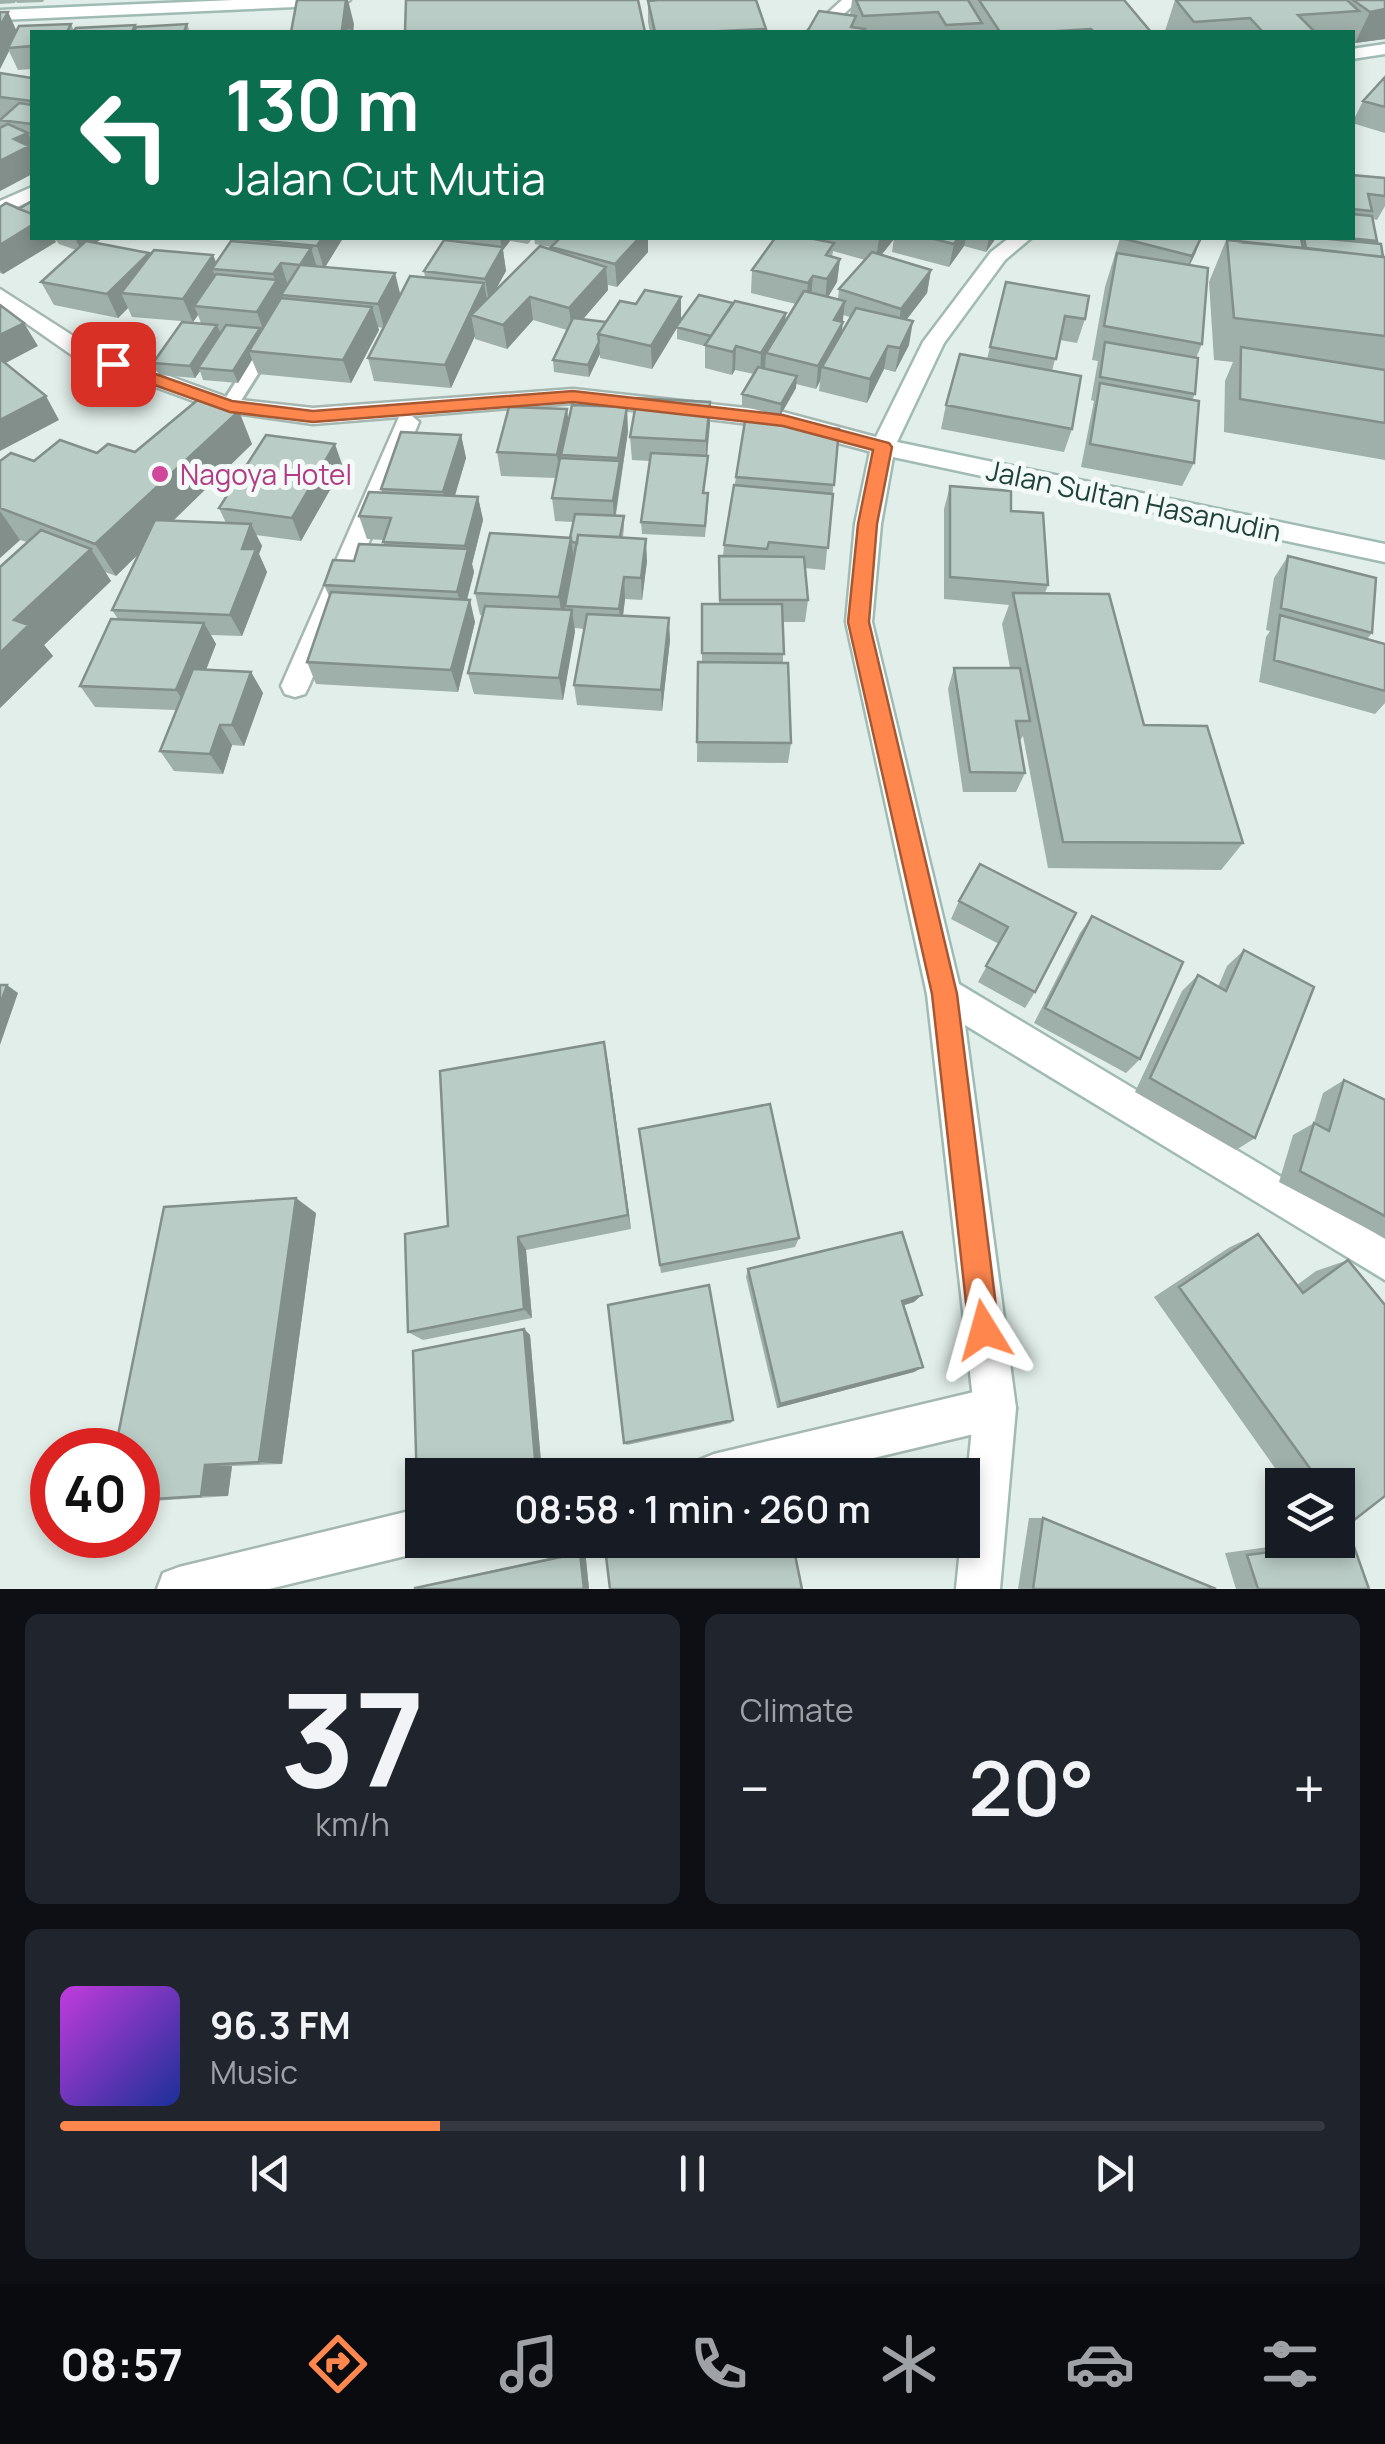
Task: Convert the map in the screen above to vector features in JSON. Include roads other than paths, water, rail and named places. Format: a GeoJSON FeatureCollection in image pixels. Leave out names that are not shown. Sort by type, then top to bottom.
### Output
{"type":"FeatureCollection","features":[{"type":"Feature","properties":{"kind":"street"},"geometry":{"type":"LineString","coordinates":[[0,16],[342,0]]}},
{"type":"Feature","properties":{"kind":"street"},"geometry":{"type":"LineString","coordinates":[[818,30],[851,0]]}},
{"type":"Feature","properties":{"kind":"street"},"geometry":{"type":"LineString","coordinates":[[1355,54],[1385,49]]}},
{"type":"Feature","properties":{"kind":"street"},"geometry":{"type":"LineString","coordinates":[[0,209],[30,194]]}},
{"type":"Feature","properties":{"kind":"street"},"geometry":{"type":"LineString","coordinates":[[978,1589],[995,1408],[944,994],[858,622],[868,524],[883,447],[934,342],[998,256],[1018,240]]}},
{"type":"Feature","properties":{"kind":"street","name":"Jalan Sultan Hasanudin"},"geometry":{"type":"LineString","coordinates":[[0,295],[84,353],[230,406],[313,416],[573,396],[783,420],[883,447],[1385,553]]}},
{"type":"Feature","properties":{"kind":"street"},"geometry":{"type":"LineString","coordinates":[[294,686],[412,410]]}},
{"type":"Feature","properties":{"kind":"street"},"geometry":{"type":"LineString","coordinates":[[944,994],[1385,1261]]}},
{"type":"Feature","properties":{"kind":"street"},"geometry":{"type":"LineString","coordinates":[[785,1458],[995,1408]]}},
{"type":"Feature","properties":{"kind":"street"},"geometry":{"type":"LineString","coordinates":[[179,1589],[405,1534]]}},
{"type":"Feature","properties":{"kind":"lane"},"geometry":{"type":"LineString","coordinates":[[230,406],[281,325]]}},
{"type":"Feature","properties":{"kind":"place","name":"Nagoya Hotel"},"geometry":{"type":"Point","coordinates":[160,474]}}]}
